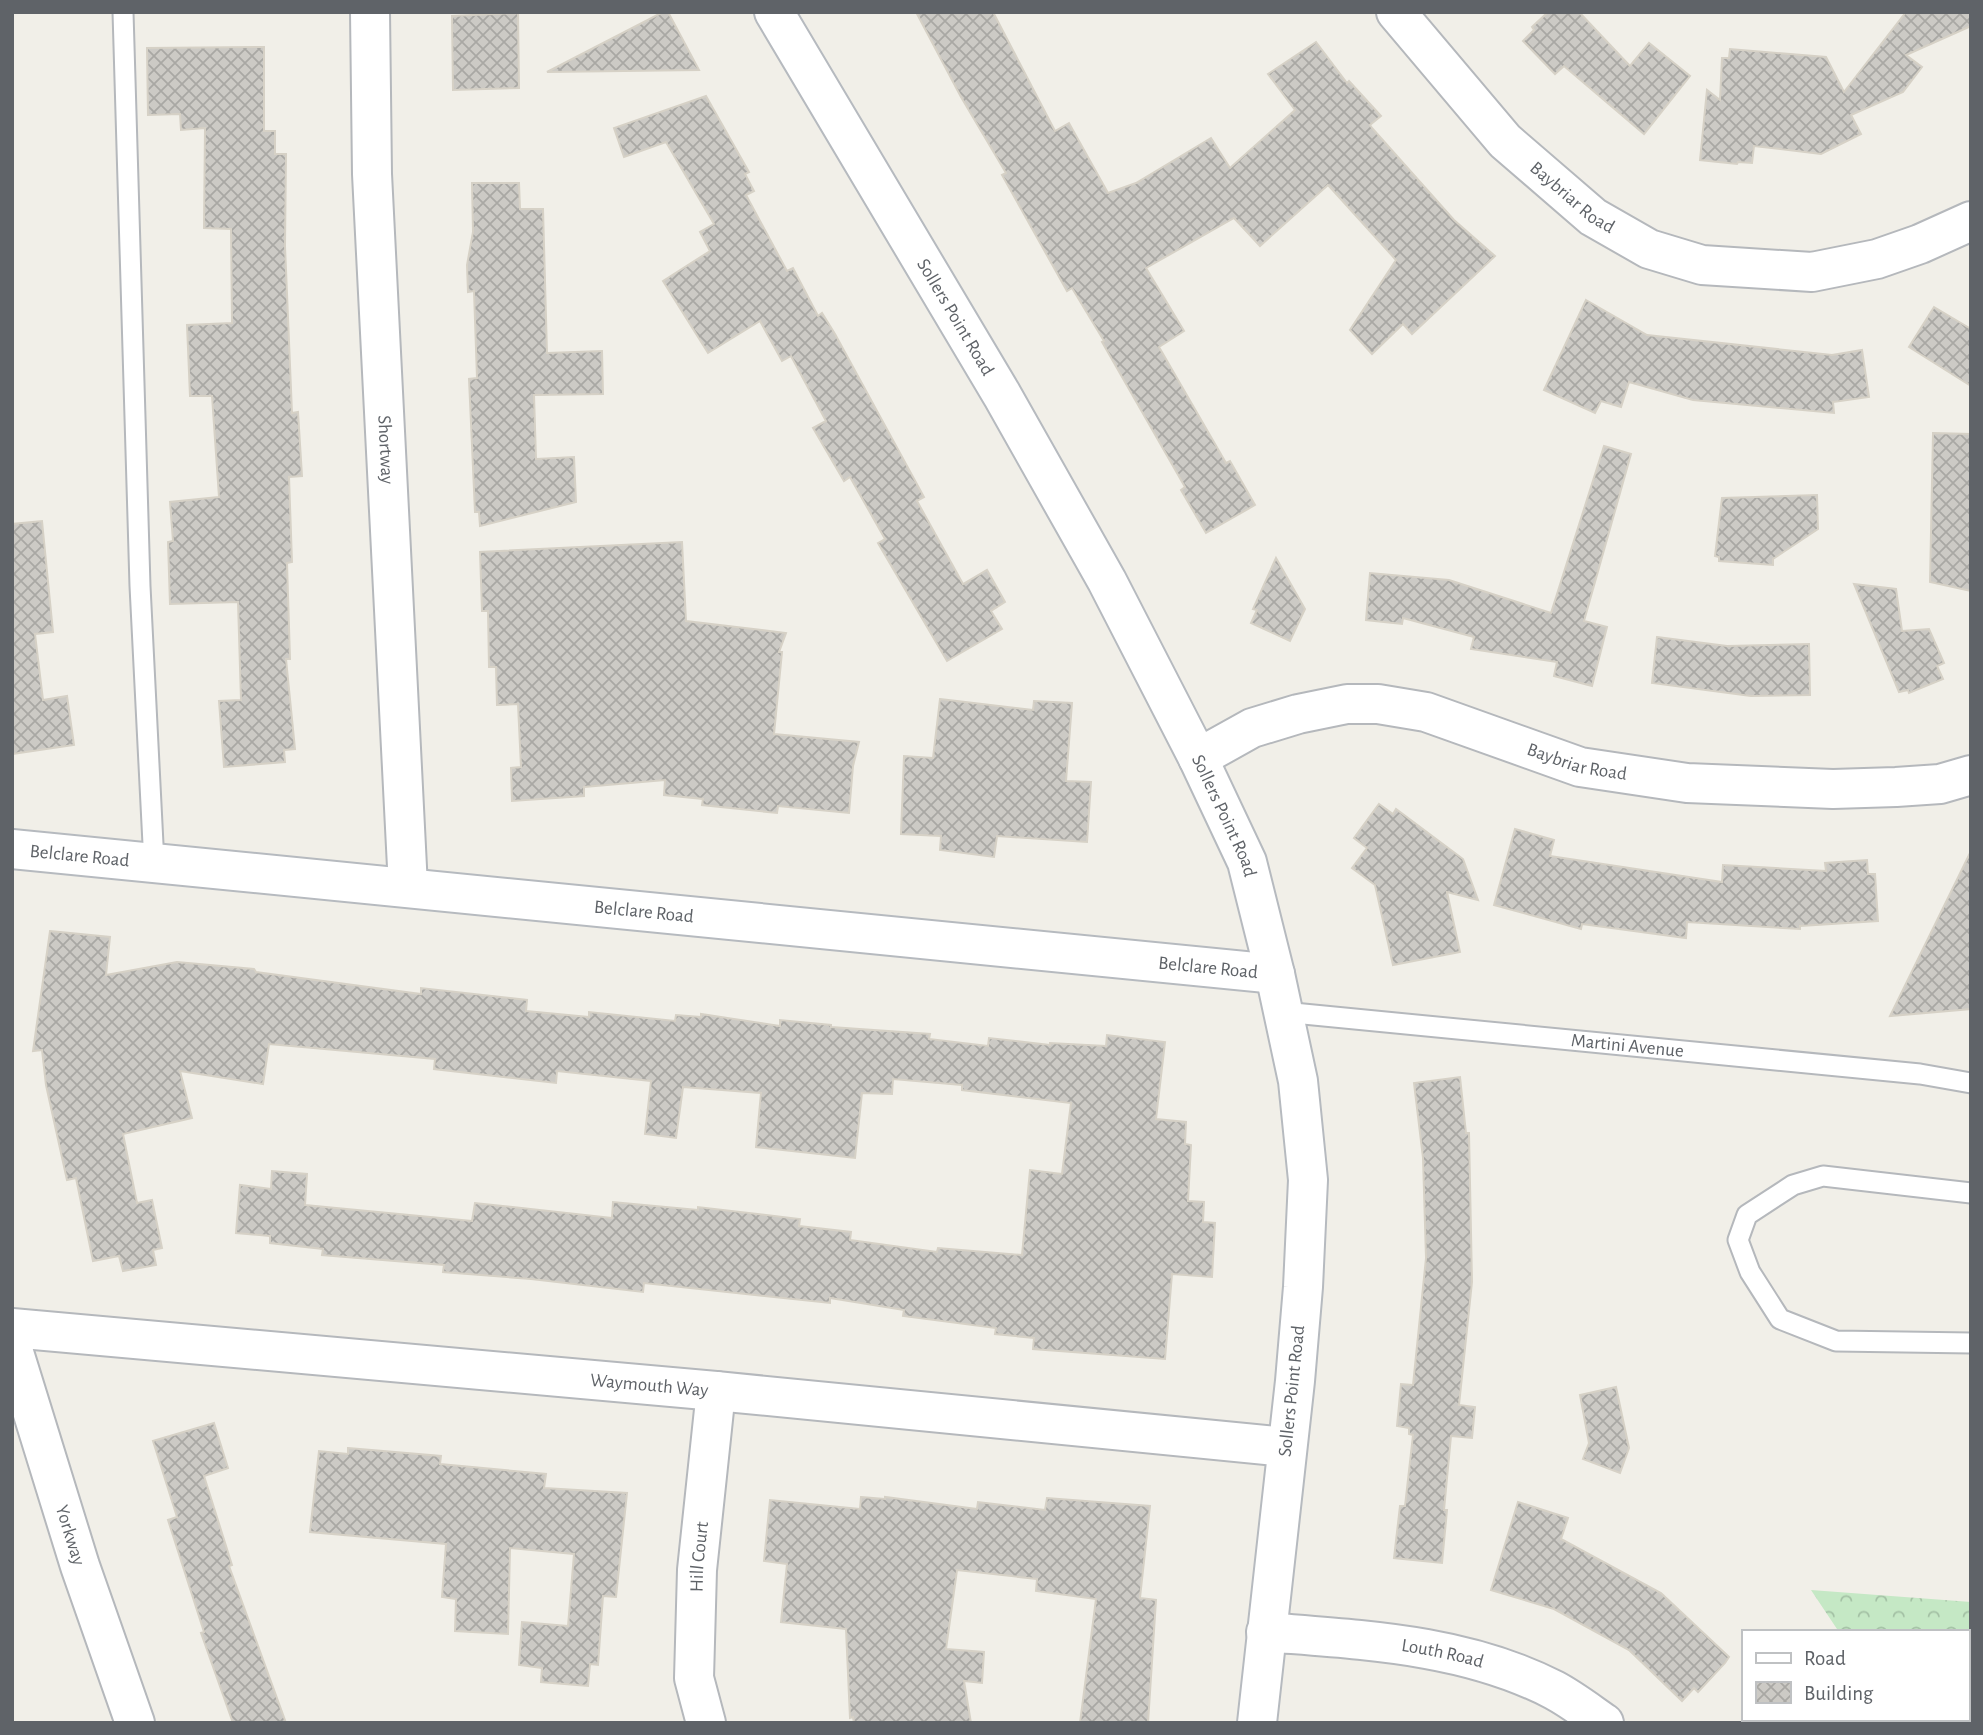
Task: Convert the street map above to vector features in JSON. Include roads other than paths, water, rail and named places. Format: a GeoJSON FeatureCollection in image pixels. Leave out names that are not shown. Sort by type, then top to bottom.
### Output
{"type":"FeatureCollection","features":[{"type":"Feature","properties":{"kind":"street","name":"Shortway"},"geometry":{"type":"LineString","coordinates":[[370,12],[372,174],[408,887]]}},
{"type":"Feature","properties":{"kind":"street","name":"Sollers Point Road"},"geometry":{"type":"LineString","coordinates":[[774,12],[1002,395],[1107,581],[1198,758],[1247,862],[1298,1081],[1308,1180],[1295,1381],[1257,1723]]}},
{"type":"Feature","properties":{"kind":"street","name":"Baybriar Road"},"geometry":{"type":"LineString","coordinates":[[1396,12],[1505,141],[1592,217],[1649,249],[1702,265],[1812,272],[1877,259],[1920,244],[1970,221]]}},
{"type":"Feature","properties":{"kind":"street","name":"Baybriar Road"},"geometry":{"type":"LineString","coordinates":[[1198,758],[1252,729],[1298,714],[1347,704],[1378,704],[1426,712],[1580,767],[1687,783],[1833,789],[1940,784],[1971,775]]}},
{"type":"Feature","properties":{"kind":"street","name":"Belclare Road"},"geometry":{"type":"LineString","coordinates":[[12,849],[1275,974]]}},
{"type":"Feature","properties":{"kind":"street","name":"Waymouth Way"},"geometry":{"type":"LineString","coordinates":[[12,1328],[716,1391],[1286,1447]]}},
{"type":"Feature","properties":{"kind":"street","name":"Yorkway"},"geometry":{"type":"LineString","coordinates":[[12,1346],[80,1566],[135,1723]]}},
{"type":"Feature","properties":{"kind":"street","name":"Hill Court"},"geometry":{"type":"LineString","coordinates":[[706,1723],[694,1678],[698,1570],[716,1391]]}},
{"type":"Feature","properties":{"kind":"street","name":"Louth Road"},"geometry":{"type":"LineString","coordinates":[[1266,1632],[1373,1641],[1446,1652],[1495,1665],[1555,1691],[1604,1723]]}},
{"type":"Feature","properties":{"kind":"lane"},"geometry":{"type":"LineString","coordinates":[[123,12],[139,573],[154,864]]}},
{"type":"Feature","properties":{"kind":"lane","name":"Martini Avenue"},"geometry":{"type":"LineString","coordinates":[[1283,1012],[1920,1074],[1971,1083]]}},
{"type":"Feature","properties":{"kind":"lane"},"geometry":{"type":"LineString","coordinates":[[1971,1193],[1823,1176],[1793,1185],[1747,1215],[1738,1240],[1749,1272],[1780,1319],[1836,1341],[1971,1343]]}}]}
